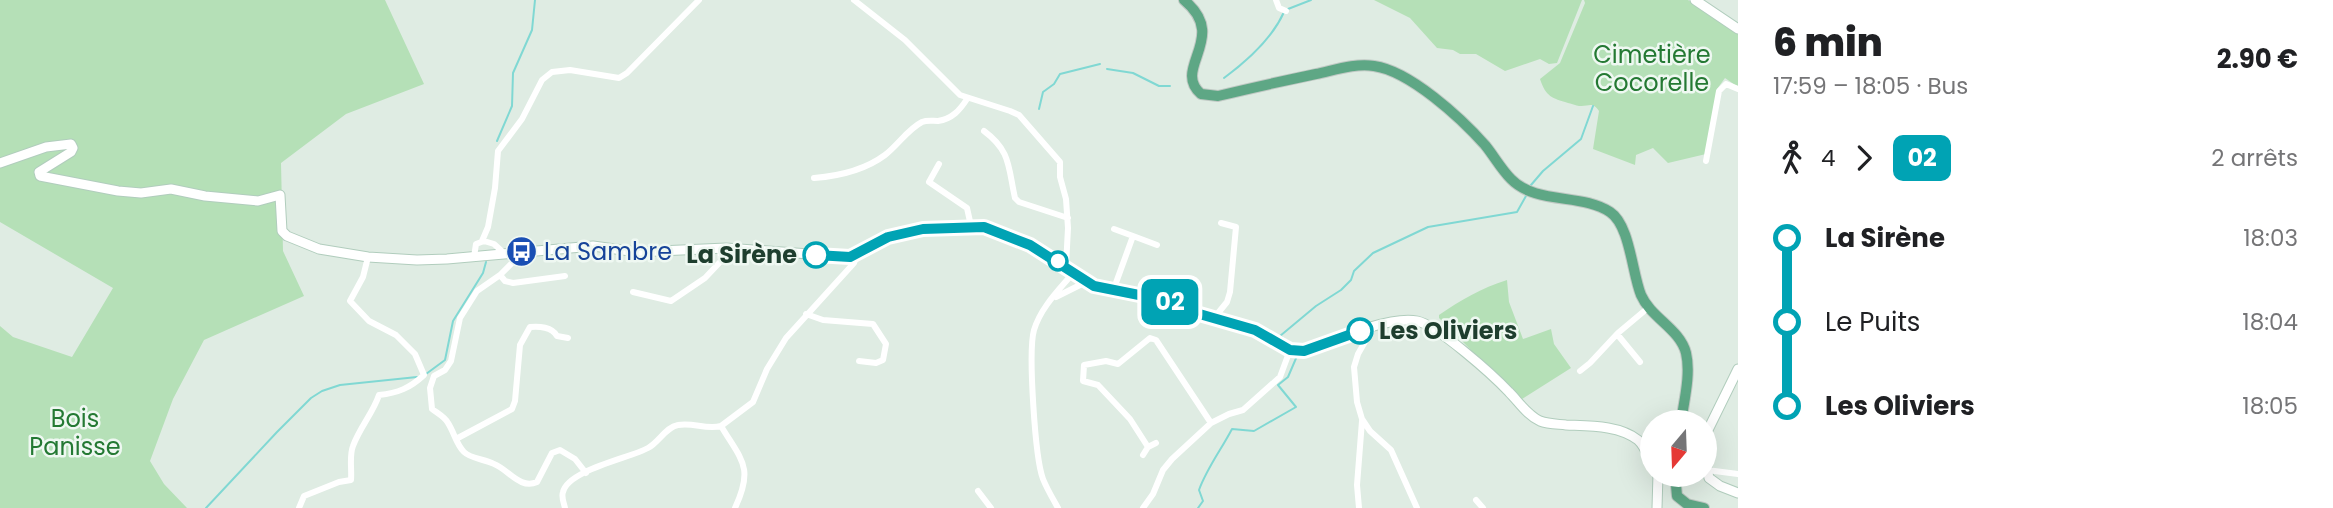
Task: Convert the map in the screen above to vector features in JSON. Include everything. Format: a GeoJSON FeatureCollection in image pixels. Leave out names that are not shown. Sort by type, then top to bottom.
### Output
{"type":"FeatureCollection","features":[{"type":"Feature","properties":{"kind":"main road"},"geometry":{"type":"LineString","coordinates":[[1186,0],[1202,23],[1202,42],[1191,76],[1192,83],[1201,94],[1218,96],[1327,71],[1374,66],[1396,73],[1428,94],[1470,129],[1518,184],[1536,192],[1594,205],[1615,216],[1625,233],[1635,277],[1648,307],[1678,338],[1686,355],[1687,374],[1682,410]]}},
{"type":"Feature","properties":{"kind":"main road"},"geometry":{"type":"LineString","coordinates":[[1676,487],[1677,496],[1687,504],[1704,508]]}},
{"type":"Feature","properties":{"kind":"street"},"geometry":{"type":"LineString","coordinates":[[474,257],[476,244],[482,241],[488,228],[498,151],[522,119],[542,80],[552,72],[570,71],[619,78],[699,0]]}},
{"type":"Feature","properties":{"kind":"street"},"geometry":{"type":"LineString","coordinates":[[854,0],[905,40],[960,95],[1014,112],[1058,159],[1068,218],[1070,269],[1043,310],[1034,331],[1032,349],[1036,453],[1043,479],[1058,508]]}},
{"type":"Feature","properties":{"kind":"street"},"geometry":{"type":"LineString","coordinates":[[1276,0],[1277,6],[1284,10]]}},
{"type":"Feature","properties":{"kind":"street"},"geometry":{"type":"LineString","coordinates":[[1695,0],[1738,29]]}},
{"type":"Feature","properties":{"kind":"street"},"geometry":{"type":"LineString","coordinates":[[1706,161],[1719,91],[1726,84],[1738,89]]}},
{"type":"Feature","properties":{"kind":"street"},"geometry":{"type":"LineString","coordinates":[[814,178],[839,176],[870,164],[885,155],[915,126],[926,121],[946,120],[962,108],[967,99]]}},
{"type":"Feature","properties":{"kind":"street"},"geometry":{"type":"LineString","coordinates":[[984,131],[998,142],[1005,154],[1014,198],[1068,218]]}},
{"type":"Feature","properties":{"kind":"street"},"geometry":{"type":"LineString","coordinates":[[0,163],[46,147],[68,144],[73,146],[71,152],[39,172],[40,176],[141,193],[171,189],[205,196],[258,201],[280,195],[282,231],[287,236],[319,249],[368,257],[417,260],[593,246],[662,253],[720,248],[829,256],[857,255],[888,237],[905,232],[971,226],[1012,236],[1070,269],[1086,282],[1113,291],[1160,299],[1255,330],[1290,350],[1304,351],[1374,326],[1398,321],[1418,321],[1440,334],[1489,373],[1530,415],[1541,422],[1607,428],[1640,443]]}},
{"type":"Feature","properties":{"kind":"street"},"geometry":{"type":"LineString","coordinates":[[939,164],[929,182],[967,208],[971,226]]}},
{"type":"Feature","properties":{"kind":"street"},"geometry":{"type":"LineString","coordinates":[[1214,318],[1227,303],[1230,292],[1236,227],[1221,223]]}},
{"type":"Feature","properties":{"kind":"street"},"geometry":{"type":"LineString","coordinates":[[488,228],[491,243]]}},
{"type":"Feature","properties":{"kind":"street"},"geometry":{"type":"LineString","coordinates":[[1114,229],[1157,245]]}},
{"type":"Feature","properties":{"kind":"street"},"geometry":{"type":"LineString","coordinates":[[1113,291],[1133,236]]}},
{"type":"Feature","properties":{"kind":"street"},"geometry":{"type":"LineString","coordinates":[[482,241],[491,243],[505,254]]}},
{"type":"Feature","properties":{"kind":"street"},"geometry":{"type":"LineString","coordinates":[[633,292],[671,301],[713,271],[721,261],[720,248]]}},
{"type":"Feature","properties":{"kind":"street"},"geometry":{"type":"LineString","coordinates":[[517,252],[513,262],[500,275],[477,291],[460,318],[451,361],[445,370],[434,376],[430,388],[432,409],[447,420],[466,454],[496,464],[524,483],[532,484],[540,479],[552,453],[560,450],[575,459],[586,472]]}},
{"type":"Feature","properties":{"kind":"street"},"geometry":{"type":"LineString","coordinates":[[565,508],[563,489],[586,472],[648,448],[674,425],[711,428],[721,426],[753,402],[778,349],[806,314],[854,263],[857,255]]}},
{"type":"Feature","properties":{"kind":"street"},"geometry":{"type":"LineString","coordinates":[[299,508],[304,496],[351,480],[352,449],[379,394],[395,393],[410,387],[425,375],[415,354],[396,335],[369,321],[350,301],[363,276],[368,257]]}},
{"type":"Feature","properties":{"kind":"street"},"geometry":{"type":"LineString","coordinates":[[500,275],[513,284],[565,276]]}},
{"type":"Feature","properties":{"kind":"street"},"geometry":{"type":"LineString","coordinates":[[1051,299],[1086,282]]}},
{"type":"Feature","properties":{"kind":"street"},"geometry":{"type":"LineString","coordinates":[[1580,371],[1648,307]]}},
{"type":"Feature","properties":{"kind":"street"},"geometry":{"type":"LineString","coordinates":[[806,314],[823,320],[873,324],[886,344],[883,360],[876,363],[859,361]]}},
{"type":"Feature","properties":{"kind":"street"},"geometry":{"type":"LineString","coordinates":[[1359,508],[1357,485],[1362,419],[1354,384],[1354,367],[1358,354],[1374,326]]}},
{"type":"Feature","properties":{"kind":"street"},"geometry":{"type":"LineString","coordinates":[[456,439],[512,409],[520,345],[530,327],[548,329],[557,336],[568,338]]}},
{"type":"Feature","properties":{"kind":"street"},"geometry":{"type":"LineString","coordinates":[[1617,334],[1640,362]]}},
{"type":"Feature","properties":{"kind":"street"},"geometry":{"type":"LineString","coordinates":[[1148,447],[1130,419],[1098,385],[1083,381],[1084,365],[1106,361],[1118,363],[1150,338],[1156,340],[1211,423]]}},
{"type":"Feature","properties":{"kind":"street"},"geometry":{"type":"LineString","coordinates":[[1143,508],[1153,494],[1163,470],[1211,423],[1243,410],[1280,377],[1290,350]]}},
{"type":"Feature","properties":{"kind":"street"},"geometry":{"type":"LineString","coordinates":[[1717,412],[1738,369]]}},
{"type":"Feature","properties":{"kind":"street"},"geometry":{"type":"LineString","coordinates":[[1362,419],[1375,436],[1391,450],[1417,508]]}},
{"type":"Feature","properties":{"kind":"street"},"geometry":{"type":"LineString","coordinates":[[721,426],[745,466],[745,484],[735,508]]}},
{"type":"Feature","properties":{"kind":"street"},"geometry":{"type":"LineString","coordinates":[[1143,455],[1148,447],[1156,443]]}},
{"type":"Feature","properties":{"kind":"street"},"geometry":{"type":"LineString","coordinates":[[1717,471],[1738,474]]}},
{"type":"Feature","properties":{"kind":"street"},"geometry":{"type":"LineString","coordinates":[[1717,484],[1738,493]]}},
{"type":"Feature","properties":{"kind":"street"},"geometry":{"type":"LineString","coordinates":[[1657,508],[1658,487]]}},
{"type":"Feature","properties":{"kind":"street"},"geometry":{"type":"LineString","coordinates":[[978,491],[991,508]]}},
{"type":"Feature","properties":{"kind":"street"},"geometry":{"type":"LineString","coordinates":[[1476,500],[1483,508]]}},
{"type":"Feature","properties":{"kind":"green space","name":"Bois Panisse"},"geometry":{"type":"Polygon","coordinates":[[[0,0],[385,0],[424,84],[346,114],[281,163],[283,251],[304,296],[204,340],[173,399],[150,461],[164,484],[187,508],[0,508],[0,326],[13,337],[72,357],[113,288],[0,222],[0,0]]]}},
{"type":"Feature","properties":{"kind":"green space"},"geometry":{"type":"Polygon","coordinates":[[[1374,0],[1582,0],[1557,63],[1549,64],[1540,59],[1505,71],[1476,54],[1460,54],[1453,50],[1437,48],[1410,18],[1374,0]]]}},
{"type":"Feature","properties":{"kind":"green space","name":"Cimetière Cocorelle"},"geometry":{"type":"Polygon","coordinates":[[[1584,0],[1688,0],[1738,34],[1738,87],[1725,78],[1717,89],[1706,154],[1668,163],[1653,148],[1636,155],[1635,165],[1593,149],[1599,111],[1597,108],[1592,105],[1568,103],[1547,93],[1540,79],[1560,63],[1584,0]]]}},
{"type":"Feature","properties":{"kind":"green space"},"geometry":{"type":"Polygon","coordinates":[[[1507,280],[1509,302],[1523,339],[1551,329],[1554,344],[1571,368],[1522,399],[1506,382],[1472,355],[1470,349],[1439,318],[1439,315],[1472,295],[1507,280]]]}},
{"type":"Feature","properties":{"kind":"waterway"},"geometry":{"type":"LineString","coordinates":[[497,141],[512,106],[513,73],[532,30],[535,0]]}},
{"type":"Feature","properties":{"kind":"waterway"},"geometry":{"type":"LineString","coordinates":[[1288,9],[1311,0]]}},
{"type":"Feature","properties":{"kind":"waterway"},"geometry":{"type":"LineString","coordinates":[[1224,78],[1258,49],[1284,12]]}},
{"type":"Feature","properties":{"kind":"waterway"},"geometry":{"type":"LineString","coordinates":[[1039,109],[1043,92],[1054,84],[1060,74],[1100,64]]}},
{"type":"Feature","properties":{"kind":"waterway"},"geometry":{"type":"LineString","coordinates":[[1107,69],[1133,73],[1159,86],[1170,86]]}},
{"type":"Feature","properties":{"kind":"waterway"},"geometry":{"type":"LineString","coordinates":[[1531,185],[1543,171],[1581,139],[1593,106]]}},
{"type":"Feature","properties":{"kind":"waterway"},"geometry":{"type":"LineString","coordinates":[[1294,345],[1280,336],[1316,306],[1341,290],[1351,280],[1354,271],[1373,253],[1428,227],[1517,212],[1526,196]]}},
{"type":"Feature","properties":{"kind":"waterway"},"geometry":{"type":"LineString","coordinates":[[426,374],[445,360],[453,321],[483,273],[486,262]]}},
{"type":"Feature","properties":{"kind":"waterway"},"geometry":{"type":"LineString","coordinates":[[1198,508],[1203,501],[1199,490],[1202,482],[1232,429],[1254,431],[1296,407],[1278,385],[1288,377],[1297,356]]}},
{"type":"Feature","properties":{"kind":"waterway"},"geometry":{"type":"LineString","coordinates":[[206,508],[277,432],[311,398],[322,391],[340,385],[417,377]]}},
{"type":"Feature","properties":{"kind":"bus line","name":"02"},"geometry":{"type":"LineString","coordinates":[[816,255],[850,257],[888,237],[905,232],[984,227],[1030,245],[1094,286],[1169,301],[1196,313],[1255,330],[1290,350],[1304,351],[1360,331]]}},
{"type":"Feature","properties":{"kind":"place","name":"La Sambre"},"geometry":{"type":"Point","coordinates":[521,252]}},
{"type":"Feature","properties":{"kind":"place","name":"La Sirène"},"geometry":{"type":"Point","coordinates":[816,255]}},
{"type":"Feature","properties":{"kind":"place","name":"Les Oliviers"},"geometry":{"type":"Point","coordinates":[1360,331]}}]}
